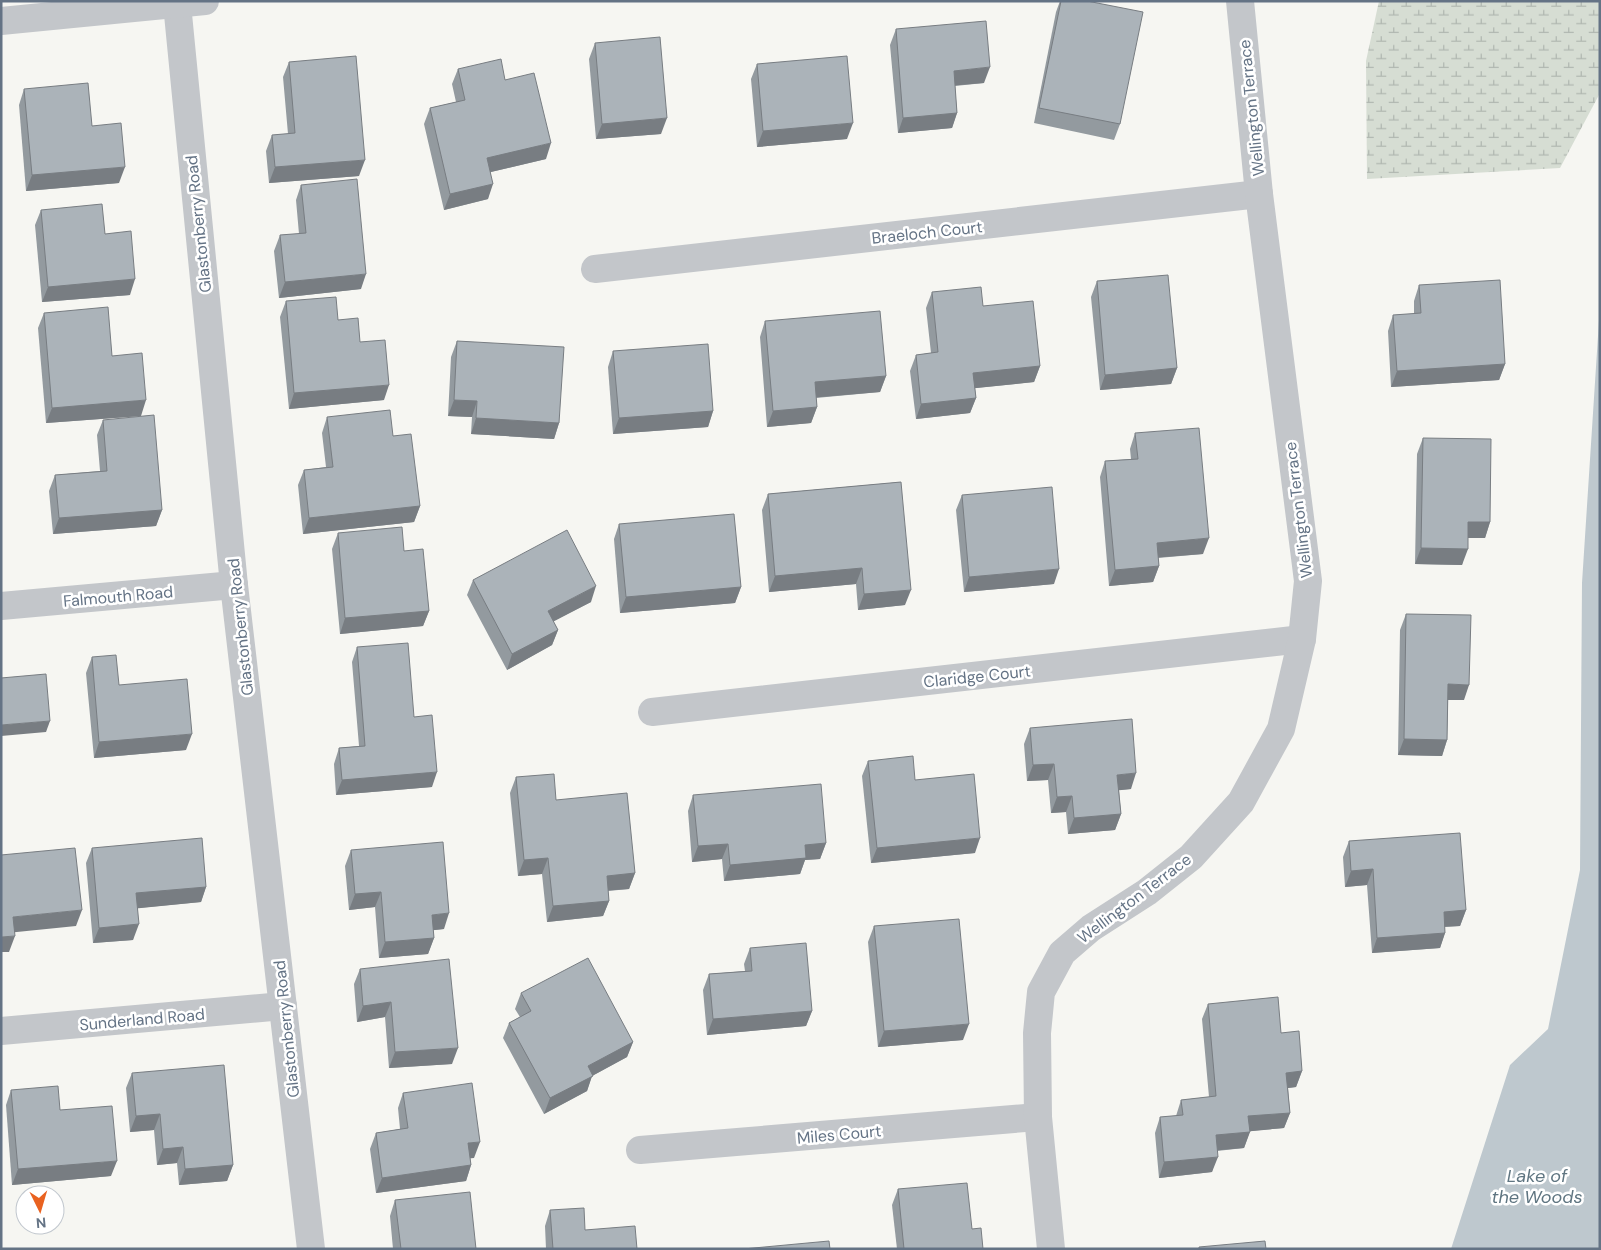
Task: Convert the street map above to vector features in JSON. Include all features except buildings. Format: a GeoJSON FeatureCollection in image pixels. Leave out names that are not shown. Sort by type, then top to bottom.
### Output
{"type":"FeatureCollection","features":[{"type":"Feature","properties":{"kind":"street"},"geometry":{"type":"LineString","coordinates":[[1,21],[205,1]]}},
{"type":"Feature","properties":{"kind":"street","name":"Wellington Terrace"},"geometry":{"type":"LineString","coordinates":[[1051,1249],[1038,1117],[1036,1033],[1041,992],[1062,953],[1091,928],[1147,892],[1191,857],[1241,802],[1281,729],[1302,639],[1308,581],[1259,194],[1240,1]]}},
{"type":"Feature","properties":{"kind":"street","name":"Glastonberry Road"},"geometry":{"type":"LineString","coordinates":[[176,4],[234,585],[311,1249]]}},
{"type":"Feature","properties":{"kind":"street","name":"Braeloch Court"},"geometry":{"type":"LineString","coordinates":[[595,269],[1259,194]]}},
{"type":"Feature","properties":{"kind":"street","name":"Falmouth Road"},"geometry":{"type":"LineString","coordinates":[[1,606],[234,585]]}},
{"type":"Feature","properties":{"kind":"street","name":"Claridge Court"},"geometry":{"type":"LineString","coordinates":[[652,712],[1302,639]]}},
{"type":"Feature","properties":{"kind":"street","name":"Sunderland Road"},"geometry":{"type":"LineString","coordinates":[[1,1031],[284,1006]]}},
{"type":"Feature","properties":{"kind":"street","name":"Miles Court"},"geometry":{"type":"LineString","coordinates":[[640,1150],[1038,1117]]}},
{"type":"Feature","properties":{"kind":"green space"},"geometry":{"type":"Polygon","coordinates":[[[1379,1],[1600,1],[1600,93],[1560,168],[1367,179],[1366,61],[1379,1]]]}},
{"type":"Feature","properties":{"kind":"water","name":"Lake of the Woods"},"geometry":{"type":"Polygon","coordinates":[[[1600,305],[1600,1249],[1451,1249],[1510,1065],[1548,1029],[1580,870],[1582,583],[1600,305]]]}}]}
